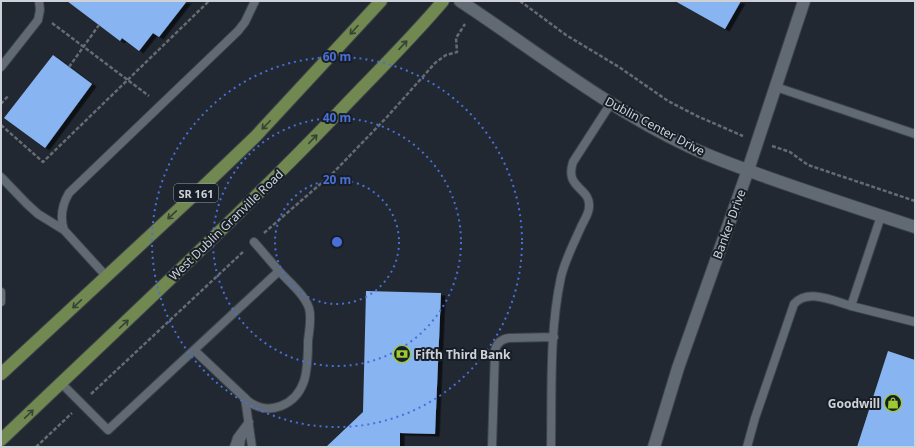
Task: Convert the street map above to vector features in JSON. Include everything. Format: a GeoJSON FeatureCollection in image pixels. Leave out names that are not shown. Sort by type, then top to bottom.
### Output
{"type":"FeatureCollection","features":[{"type":"Feature","properties":{"kind":"main road","name":"SR 161"},"geometry":{"type":"LineString","coordinates":[[1,374],[256,136],[380,1]]}},
{"type":"Feature","properties":{"kind":"main road","name":"West Dublin Granville Road"},"geometry":{"type":"LineString","coordinates":[[1,440],[182,269],[286,167],[402,47],[443,1]]}},
{"type":"Feature","properties":{"kind":"street","name":"Dublin Center Drive"},"geometry":{"type":"LineString","coordinates":[[460,1],[569,77],[630,115],[690,147],[748,170],[915,227]]}},
{"type":"Feature","properties":{"kind":"street","name":"Banker Drive"},"geometry":{"type":"LineString","coordinates":[[654,447],[678,368],[748,170],[804,1]]}},
{"type":"Feature","properties":{"kind":"lane"},"geometry":{"type":"LineString","coordinates":[[1,68],[38,20],[40,14],[39,1]]}},
{"type":"Feature","properties":{"kind":"lane"},"geometry":{"type":"LineString","coordinates":[[64,230],[62,212],[65,199],[69,193],[238,31],[246,22],[255,1]]}},
{"type":"Feature","properties":{"kind":"lane"},"geometry":{"type":"LineString","coordinates":[[776,87],[915,134]]}},
{"type":"Feature","properties":{"kind":"lane"},"geometry":{"type":"LineString","coordinates":[[550,447],[554,337],[561,276],[567,258],[587,215],[589,205],[585,193],[573,181],[571,168],[573,162],[610,103]]}},
{"type":"Feature","properties":{"kind":"lane"},"geometry":{"type":"LineString","coordinates":[[1,177],[38,214],[64,230],[106,276]]}},
{"type":"Feature","properties":{"kind":"lane"},"geometry":{"type":"LineString","coordinates":[[851,306],[881,216]]}},
{"type":"Feature","properties":{"kind":"lane"},"geometry":{"type":"LineString","coordinates":[[194,350],[245,398],[262,408],[271,409],[279,407],[293,399],[301,388],[304,380],[309,332],[309,310],[301,295],[254,242]]}},
{"type":"Feature","properties":{"kind":"lane"},"geometry":{"type":"LineString","coordinates":[[61,383],[108,430],[279,270]]}},
{"type":"Feature","properties":{"kind":"lane"},"geometry":{"type":"LineString","coordinates":[[1,292],[1,302]]}},
{"type":"Feature","properties":{"kind":"lane"},"geometry":{"type":"LineString","coordinates":[[747,447],[755,418],[794,304],[804,296],[812,295],[915,322]]}},
{"type":"Feature","properties":{"kind":"lane"},"geometry":{"type":"LineString","coordinates":[[492,447],[496,346],[502,339],[554,337]]}},
{"type":"Feature","properties":{"kind":"lane"},"geometry":{"type":"LineString","coordinates":[[245,398],[252,447]]}},
{"type":"Feature","properties":{"kind":"lane"},"geometry":{"type":"LineString","coordinates":[[234,447],[237,438],[249,422]]}},
{"type":"Feature","properties":{"kind":"lane"},"geometry":{"type":"LineString","coordinates":[[240,447],[241,439],[249,422]]}},
{"type":"Feature","properties":{"kind":"lane"},"geometry":{"type":"LineString","coordinates":[[246,447],[249,422]]}},
{"type":"Feature","properties":{"kind":"path"},"geometry":{"type":"LineString","coordinates":[[1,126],[43,162],[209,1]]}},
{"type":"Feature","properties":{"kind":"path"},"geometry":{"type":"LineString","coordinates":[[520,1],[566,35],[645,84],[668,101],[728,130]]}},
{"type":"Feature","properties":{"kind":"path"},"geometry":{"type":"LineString","coordinates":[[40,14],[160,105]]}},
{"type":"Feature","properties":{"kind":"path"},"geometry":{"type":"LineString","coordinates":[[69,67],[98,25]]}},
{"type":"Feature","properties":{"kind":"path"},"geometry":{"type":"LineString","coordinates":[[264,234],[333,174],[435,63],[446,55],[457,52],[456,43]]}},
{"type":"Feature","properties":{"kind":"path"},"geometry":{"type":"LineString","coordinates":[[1,104],[8,96]]}},
{"type":"Feature","properties":{"kind":"path"},"geometry":{"type":"LineString","coordinates":[[781,149],[790,152],[808,165],[915,201]]}},
{"type":"Feature","properties":{"kind":"path"},"geometry":{"type":"LineString","coordinates":[[93,392],[245,250]]}},
{"type":"Feature","properties":{"kind":"path"},"geometry":{"type":"LineString","coordinates":[[36,447],[68,418]]}},
{"type":"Feature","properties":{"kind":"building"},"geometry":{"type":"Polygon","coordinates":[[[67,1],[187,1],[159,37],[153,33],[139,51],[122,38],[120,41],[67,1]]]}},
{"type":"Feature","properties":{"kind":"building"},"geometry":{"type":"Polygon","coordinates":[[[675,1],[741,1],[725,29],[675,1]]]}},
{"type":"Feature","properties":{"kind":"building"},"geometry":{"type":"Polygon","coordinates":[[[53,55],[92,84],[45,148],[4,118],[53,55]]]}},
{"type":"Feature","properties":{"kind":"building","name":"Fifth Third Bank"},"geometry":{"type":"Polygon","coordinates":[[[366,291],[441,293],[435,434],[400,433],[400,447],[326,447],[363,412],[366,291]]]}},
{"type":"Feature","properties":{"kind":"building","name":"Goodwill"},"geometry":{"type":"Polygon","coordinates":[[[888,351],[915,360],[915,447],[857,447],[888,351]]]}},
{"type":"Feature","properties":{"kind":"place","name":"Fifth Third Bank"},"geometry":{"type":"Point","coordinates":[402,354]}},
{"type":"Feature","properties":{"kind":"place","name":"Goodwill"},"geometry":{"type":"Point","coordinates":[893,403]}}]}
